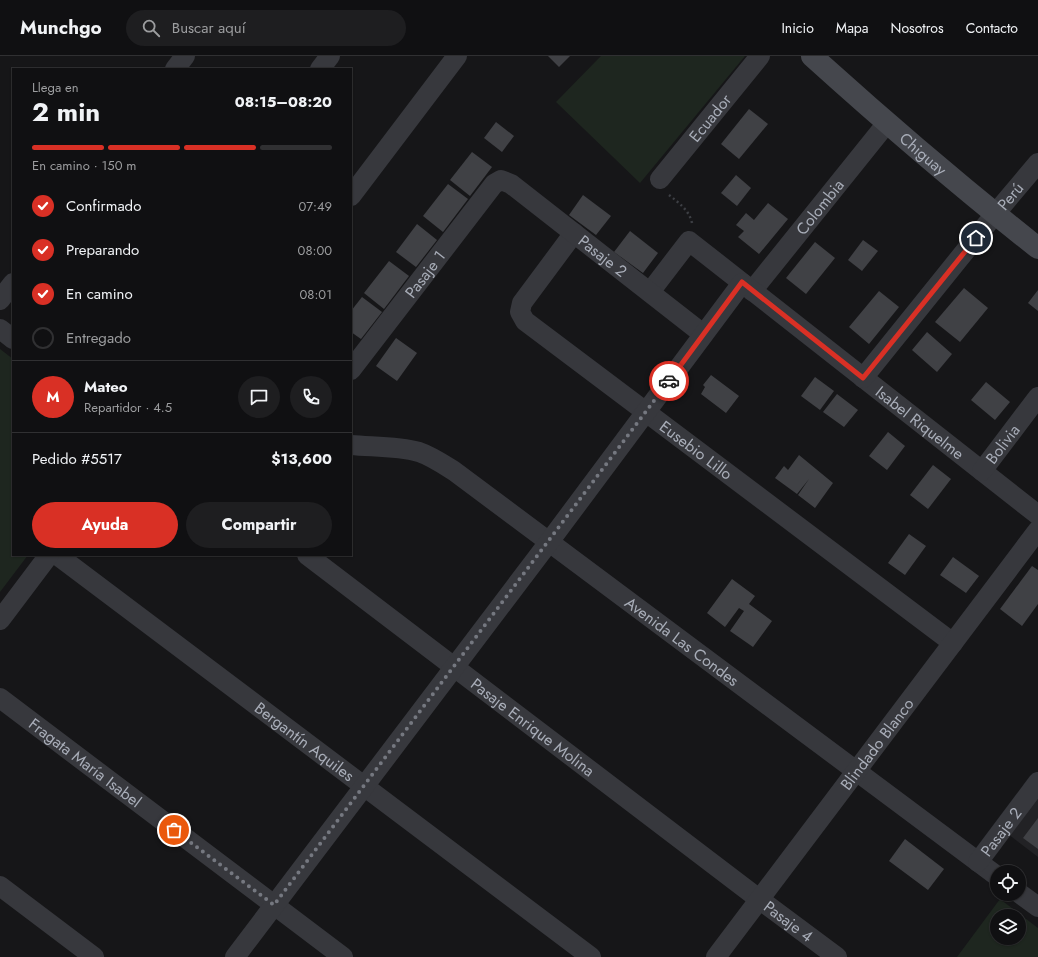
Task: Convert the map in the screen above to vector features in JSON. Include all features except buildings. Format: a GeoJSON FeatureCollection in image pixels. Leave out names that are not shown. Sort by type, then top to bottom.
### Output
{"type":"FeatureCollection","features":[{"type":"Feature","properties":{"kind":"street"},"geometry":{"type":"LineString","coordinates":[[176,68],[185,56]]}},
{"type":"Feature","properties":{"kind":"street"},"geometry":{"type":"LineString","coordinates":[[321,68],[330,56]]}},
{"type":"Feature","properties":{"kind":"street"},"geometry":{"type":"LineString","coordinates":[[352,195],[457,56]]}},
{"type":"Feature","properties":{"kind":"street","name":"Ecuador"},"geometry":{"type":"LineString","coordinates":[[660,179],[760,56]]}},
{"type":"Feature","properties":{"kind":"street","name":"Chiguay"},"geometry":{"type":"LineString","coordinates":[[812,56],[887,123],[995,214],[1038,248]]}},
{"type":"Feature","properties":{"kind":"street","name":"Colombia"},"geometry":{"type":"LineString","coordinates":[[235,957],[549,542],[703,334],[747,287],[887,123]]}},
{"type":"Feature","properties":{"kind":"street","name":"Perú"},"geometry":{"type":"LineString","coordinates":[[863,378],[1038,163]]}},
{"type":"Feature","properties":{"kind":"street","name":"Pasaje 2"},"geometry":{"type":"LineString","coordinates":[[501,180],[511,184],[703,334]]}},
{"type":"Feature","properties":{"kind":"street","name":"Pasaje 1"},"geometry":{"type":"LineString","coordinates":[[352,369],[494,184],[501,180]]}},
{"type":"Feature","properties":{"kind":"street","name":"Eusebio Lillo"},"geometry":{"type":"LineString","coordinates":[[574,233],[522,303],[520,312],[525,321],[953,643]]}},
{"type":"Feature","properties":{"kind":"street"},"geometry":{"type":"LineString","coordinates":[[650,292],[689,241]]}},
{"type":"Feature","properties":{"kind":"street","name":"Isabel Riquelme"},"geometry":{"type":"LineString","coordinates":[[689,241],[1038,515]]}},
{"type":"Feature","properties":{"kind":"street"},"geometry":{"type":"LineString","coordinates":[[0,300],[12,284]]}},
{"type":"Feature","properties":{"kind":"street"},"geometry":{"type":"LineString","coordinates":[[0,329],[12,338]]}},
{"type":"Feature","properties":{"kind":"street","name":"Bolivia"},"geometry":{"type":"LineString","coordinates":[[982,471],[1038,397]]}},
{"type":"Feature","properties":{"kind":"street","name":"Avenida Las Condes"},"geometry":{"type":"LineString","coordinates":[[352,445],[419,452],[431,457],[454,471],[990,871]]}},
{"type":"Feature","properties":{"kind":"street","name":"Blindado Blanco"},"geometry":{"type":"LineString","coordinates":[[716,957],[1038,530]]}},
{"type":"Feature","properties":{"kind":"street"},"geometry":{"type":"LineString","coordinates":[[0,620],[48,556]]}},
{"type":"Feature","properties":{"kind":"street","name":"Bergantín Aquiles"},"geometry":{"type":"LineString","coordinates":[[58,556],[591,957]]}},
{"type":"Feature","properties":{"kind":"street","name":"Pasaje Enrique Molina"},"geometry":{"type":"LineString","coordinates":[[308,556],[759,899]]}},
{"type":"Feature","properties":{"kind":"street","name":"Fragata María Isabel"},"geometry":{"type":"LineString","coordinates":[[0,698],[343,957]]}},
{"type":"Feature","properties":{"kind":"street","name":"Pasaje 2"},"geometry":{"type":"LineString","coordinates":[[978,862],[1038,782]]}},
{"type":"Feature","properties":{"kind":"street"},"geometry":{"type":"LineString","coordinates":[[0,886],[94,957]]}},
{"type":"Feature","properties":{"kind":"street"},"geometry":{"type":"LineString","coordinates":[[1026,898],[1038,907]]}},
{"type":"Feature","properties":{"kind":"street","name":"Pasaje 4"},"geometry":{"type":"LineString","coordinates":[[759,899],[837,957]]}},
{"type":"Feature","properties":{"kind":"path"},"geometry":{"type":"LineString","coordinates":[[660,179],[658,184],[659,187],[683,206],[688,212],[693,227],[689,241]]}},
{"type":"Feature","properties":{"kind":"shaded area"},"geometry":{"type":"Polygon","coordinates":[[[601,56],[745,56],[640,183],[556,102],[601,56]]]}},
{"type":"Feature","properties":{"kind":"shaded area"},"geometry":{"type":"Polygon","coordinates":[[[0,349],[12,358],[12,556],[27,556],[0,592],[0,349]]]}},
{"type":"Feature","properties":{"kind":"shaded area"},"geometry":{"type":"Polygon","coordinates":[[[1038,794],[1038,857],[1008,834],[1038,794]]]}},
{"type":"Feature","properties":{"kind":"shaded area"},"geometry":{"type":"Polygon","coordinates":[[[999,901],[1003,901],[1013,909],[993,909],[999,901]]]}},
{"type":"Feature","properties":{"kind":"shaded area"},"geometry":{"type":"Polygon","coordinates":[[[990,912],[990,945],[1026,945],[1026,919],[1038,928],[1038,957],[957,957],[990,912]]]}},
{"type":"Feature","properties":{"kind":"way so far"},"geometry":{"type":"LineString","coordinates":[[174,830],[274,905],[669,381]]}},
{"type":"Feature","properties":{"kind":"route"},"geometry":{"type":"LineString","coordinates":[[669,381],[742,282],[863,378],[976,238]]}}]}
